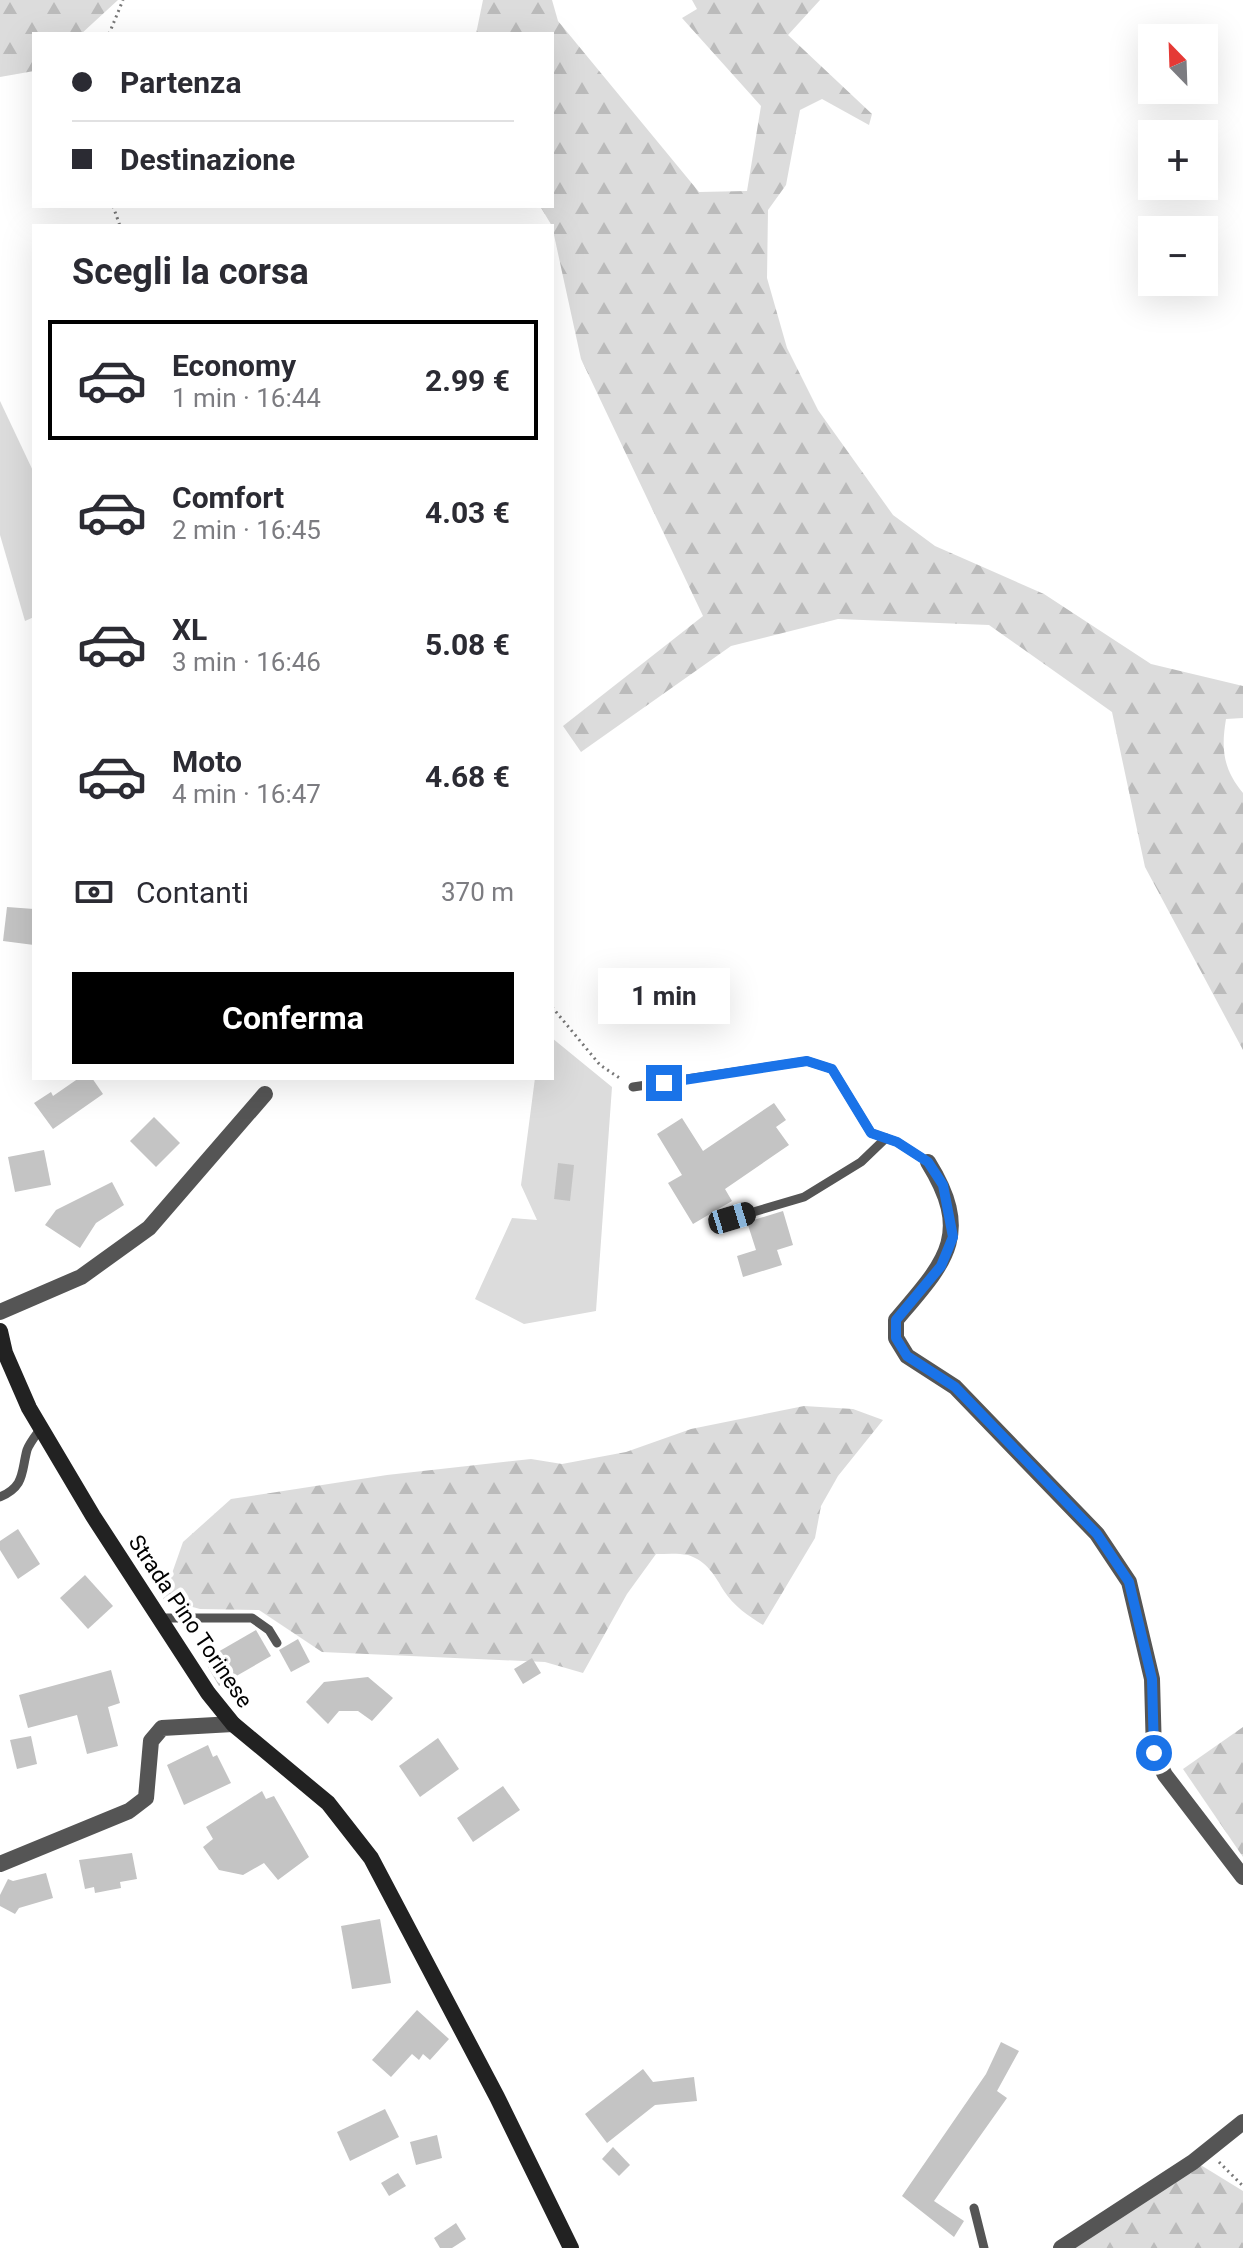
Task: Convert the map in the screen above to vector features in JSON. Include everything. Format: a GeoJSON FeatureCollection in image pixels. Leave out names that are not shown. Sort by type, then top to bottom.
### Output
{"type":"FeatureCollection","features":[{"type":"Feature","properties":{"kind":"street"},"geometry":{"type":"LineString","coordinates":[[0,1312],[81,1277],[149,1228],[265,1094]]}},
{"type":"Feature","properties":{"kind":"street"},"geometry":{"type":"LineString","coordinates":[[928,1162],[943,1185],[953,1237],[941,1266],[896,1320],[896,1338],[907,1356],[955,1387],[1097,1534],[1129,1582],[1152,1679],[1154,1753],[1165,1775],[1243,1877]]}},
{"type":"Feature","properties":{"kind":"street","name":"Strada Pino Torinese"},"geometry":{"type":"LineString","coordinates":[[0,1331],[5,1353],[41,1428],[93,1516],[208,1693],[233,1724],[328,1803],[371,1858],[497,2097],[570,2246]]}},
{"type":"Feature","properties":{"kind":"street"},"geometry":{"type":"LineString","coordinates":[[0,1864],[129,1811],[146,1798],[151,1741],[162,1728],[233,1724]]}},
{"type":"Feature","properties":{"kind":"street"},"geometry":{"type":"LineString","coordinates":[[1061,2248],[1208,2150],[1243,2122]]}},
{"type":"Feature","properties":{"kind":"lane"},"geometry":{"type":"LineString","coordinates":[[633,1087],[807,1061],[832,1069],[871,1133],[928,1162]]}},
{"type":"Feature","properties":{"kind":"lane"},"geometry":{"type":"LineString","coordinates":[[716,1223],[804,1197],[861,1162],[886,1138]]}},
{"type":"Feature","properties":{"kind":"lane"},"geometry":{"type":"LineString","coordinates":[[0,1497],[14,1490],[25,1475],[28,1448],[41,1428]]}},
{"type":"Feature","properties":{"kind":"lane"},"geometry":{"type":"LineString","coordinates":[[162,1618],[252,1618],[269,1630],[277,1643]]}},
{"type":"Feature","properties":{"kind":"lane"},"geometry":{"type":"LineString","coordinates":[[974,2208],[984,2248]]}},
{"type":"Feature","properties":{"kind":"path"},"geometry":{"type":"LineString","coordinates":[[110,32],[123,0]]}},
{"type":"Feature","properties":{"kind":"path"},"geometry":{"type":"LineString","coordinates":[[554,1009],[600,1065],[633,1087]]}},
{"type":"Feature","properties":{"kind":"path"},"geometry":{"type":"LineString","coordinates":[[1208,2150],[1243,2186]]}},
{"type":"Feature","properties":{"kind":"green space"},"geometry":{"type":"Polygon","coordinates":[[[0,0],[118,0],[83,32],[32,32],[32,71],[0,77],[0,0]]]}},
{"type":"Feature","properties":{"kind":"green space"},"geometry":{"type":"Polygon","coordinates":[[[483,0],[552,0],[558,21],[699,192],[747,191],[761,106],[682,18],[697,9],[692,0],[820,0],[788,35],[872,114],[869,125],[822,99],[800,110],[786,185],[768,210],[767,278],[787,348],[818,410],[893,515],[935,546],[1044,594],[1151,664],[1243,686],[1243,718],[1226,719],[1224,740],[1225,758],[1231,776],[1243,793],[1243,1050],[1145,867],[1112,712],[989,625],[838,619],[731,646],[581,752],[563,726],[703,616],[581,359],[554,224],[551,224],[541,208],[554,208],[554,32],[476,32],[483,0]]]}},
{"type":"Feature","properties":{"kind":"green space"},"geometry":{"type":"Polygon","coordinates":[[[0,401],[32,469],[32,618],[25,621],[0,535],[0,401]]]}},
{"type":"Feature","properties":{"kind":"green space"},"geometry":{"type":"Polygon","coordinates":[[[554,1040],[612,1087],[596,1311],[524,1324],[475,1299],[512,1218],[537,1220],[521,1185],[535,1080],[554,1080],[554,1040]]]}},
{"type":"Feature","properties":{"kind":"green space"},"geometry":{"type":"Polygon","coordinates":[[[804,1406],[853,1409],[883,1420],[838,1476],[821,1506],[815,1538],[763,1625],[732,1601],[705,1565],[688,1555],[676,1554],[656,1554],[627,1594],[583,1673],[545,1662],[322,1652],[259,1610],[200,1609],[163,1599],[183,1542],[231,1499],[387,1475],[531,1459],[562,1464],[626,1452],[691,1429],[804,1406]]]}},
{"type":"Feature","properties":{"kind":"green space"},"geometry":{"type":"Polygon","coordinates":[[[1243,1727],[1243,1857],[1183,1769],[1243,1727]]]}},
{"type":"Feature","properties":{"kind":"green space"},"geometry":{"type":"Polygon","coordinates":[[[1199,2164],[1243,2191],[1243,2248],[1067,2248],[1199,2164]]]}},
{"type":"Feature","properties":{"kind":"building"},"geometry":{"type":"Polygon","coordinates":[[[7,907],[32,909],[32,945],[3,941],[7,907]]]}},
{"type":"Feature","properties":{"kind":"building"},"geometry":{"type":"Polygon","coordinates":[[[76,1080],[93,1080],[103,1094],[53,1129],[34,1103],[51,1092],[53,1096],[76,1080]]]}},
{"type":"Feature","properties":{"kind":"building"},"geometry":{"type":"Polygon","coordinates":[[[774,1103],[786,1120],[776,1127],[789,1145],[725,1189],[732,1201],[693,1224],[668,1183],[682,1175],[657,1134],[682,1118],[703,1151],[774,1103]]]}},
{"type":"Feature","properties":{"kind":"building"},"geometry":{"type":"Polygon","coordinates":[[[154,1117],[180,1143],[156,1167],[130,1141],[154,1117]]]}},
{"type":"Feature","properties":{"kind":"building"},"geometry":{"type":"Polygon","coordinates":[[[44,1150],[51,1185],[15,1192],[8,1157],[44,1150]]]}},
{"type":"Feature","properties":{"kind":"building"},"geometry":{"type":"Polygon","coordinates":[[[558,1163],[574,1165],[570,1201],[554,1199],[558,1163]]]}},
{"type":"Feature","properties":{"kind":"building"},"geometry":{"type":"Polygon","coordinates":[[[112,1182],[124,1205],[96,1223],[80,1248],[45,1225],[56,1210],[112,1182]]]}},
{"type":"Feature","properties":{"kind":"building"},"geometry":{"type":"Polygon","coordinates":[[[783,1211],[793,1245],[777,1250],[782,1265],[743,1277],[737,1256],[756,1250],[747,1222],[783,1211]]]}},
{"type":"Feature","properties":{"kind":"building"},"geometry":{"type":"Polygon","coordinates":[[[18,1529],[40,1564],[18,1579],[0,1550],[0,1541],[18,1529]]]}},
{"type":"Feature","properties":{"kind":"building"},"geometry":{"type":"Polygon","coordinates":[[[85,1575],[113,1606],[88,1629],[60,1598],[85,1575]]]}},
{"type":"Feature","properties":{"kind":"building"},"geometry":{"type":"Polygon","coordinates":[[[256,1630],[271,1656],[219,1686],[204,1660],[256,1630]]]}},
{"type":"Feature","properties":{"kind":"building"},"geometry":{"type":"Polygon","coordinates":[[[298,1639],[310,1662],[291,1672],[279,1650],[298,1639]]]}},
{"type":"Feature","properties":{"kind":"building"},"geometry":{"type":"Polygon","coordinates":[[[532,1658],[541,1673],[523,1684],[514,1669],[532,1658]]]}},
{"type":"Feature","properties":{"kind":"building"},"geometry":{"type":"Polygon","coordinates":[[[111,1670],[120,1703],[108,1707],[118,1746],[87,1754],[77,1715],[28,1728],[19,1695],[111,1670]]]}},
{"type":"Feature","properties":{"kind":"building"},"geometry":{"type":"Polygon","coordinates":[[[368,1677],[393,1698],[372,1721],[358,1711],[339,1711],[328,1724],[306,1702],[324,1682],[368,1677]]]}},
{"type":"Feature","properties":{"kind":"building"},"geometry":{"type":"Polygon","coordinates":[[[31,1736],[37,1764],[17,1769],[10,1740],[31,1736]]]}},
{"type":"Feature","properties":{"kind":"building"},"geometry":{"type":"Polygon","coordinates":[[[438,1738],[459,1769],[420,1797],[399,1766],[438,1738]]]}},
{"type":"Feature","properties":{"kind":"building"},"geometry":{"type":"Polygon","coordinates":[[[208,1745],[213,1757],[217,1755],[231,1783],[184,1805],[167,1765],[208,1745]]]}},
{"type":"Feature","properties":{"kind":"building"},"geometry":{"type":"Polygon","coordinates":[[[503,1786],[520,1810],[473,1842],[457,1818],[503,1786]]]}},
{"type":"Feature","properties":{"kind":"building"},"geometry":{"type":"Polygon","coordinates":[[[262,1791],[266,1799],[274,1796],[309,1857],[278,1880],[264,1863],[243,1875],[219,1870],[203,1847],[213,1839],[206,1827],[262,1791]]]}},
{"type":"Feature","properties":{"kind":"building"},"geometry":{"type":"Polygon","coordinates":[[[132,1853],[137,1879],[120,1882],[121,1888],[95,1893],[94,1887],[85,1889],[79,1860],[132,1853]]]}},
{"type":"Feature","properties":{"kind":"building"},"geometry":{"type":"Polygon","coordinates":[[[46,1873],[53,1898],[19,1908],[15,1914],[0,1906],[0,1895],[8,1879],[13,1881],[46,1873]]]}},
{"type":"Feature","properties":{"kind":"building"},"geometry":{"type":"Polygon","coordinates":[[[380,1919],[391,1983],[352,1989],[341,1926],[380,1919]]]}},
{"type":"Feature","properties":{"kind":"building"},"geometry":{"type":"Polygon","coordinates":[[[417,2010],[449,2039],[430,2060],[423,2054],[419,2060],[412,2054],[391,2077],[372,2060],[417,2010]]]}},
{"type":"Feature","properties":{"kind":"building"},"geometry":{"type":"Polygon","coordinates":[[[1001,2042],[1019,2051],[997,2091],[1007,2098],[934,2201],[964,2221],[954,2237],[902,2196],[986,2074],[1001,2042]]]}},
{"type":"Feature","properties":{"kind":"building"},"geometry":{"type":"Polygon","coordinates":[[[643,2069],[653,2082],[694,2077],[697,2101],[655,2105],[607,2143],[585,2114],[643,2069]]]}},
{"type":"Feature","properties":{"kind":"building"},"geometry":{"type":"Polygon","coordinates":[[[385,2109],[399,2137],[350,2161],[337,2132],[385,2109]]]}},
{"type":"Feature","properties":{"kind":"building"},"geometry":{"type":"Polygon","coordinates":[[[437,2135],[442,2158],[416,2165],[410,2142],[437,2135]]]}},
{"type":"Feature","properties":{"kind":"building"},"geometry":{"type":"Polygon","coordinates":[[[613,2147],[630,2165],[619,2176],[602,2159],[613,2147]]]}},
{"type":"Feature","properties":{"kind":"building"},"geometry":{"type":"Polygon","coordinates":[[[398,2173],[406,2186],[389,2196],[381,2183],[398,2173]]]}},
{"type":"Feature","properties":{"kind":"building"},"geometry":{"type":"Polygon","coordinates":[[[456,2223],[466,2239],[452,2248],[440,2248],[434,2238],[456,2223]]]}},
{"type":"Feature","properties":{"kind":"route"},"geometry":{"type":"LineString","coordinates":[[664,1083],[807,1061],[832,1069],[871,1133],[897,1142],[928,1162],[943,1185],[953,1237],[941,1266],[896,1320],[896,1338],[907,1356],[955,1387],[1097,1534],[1129,1582],[1152,1679],[1154,1753]]}}]}
